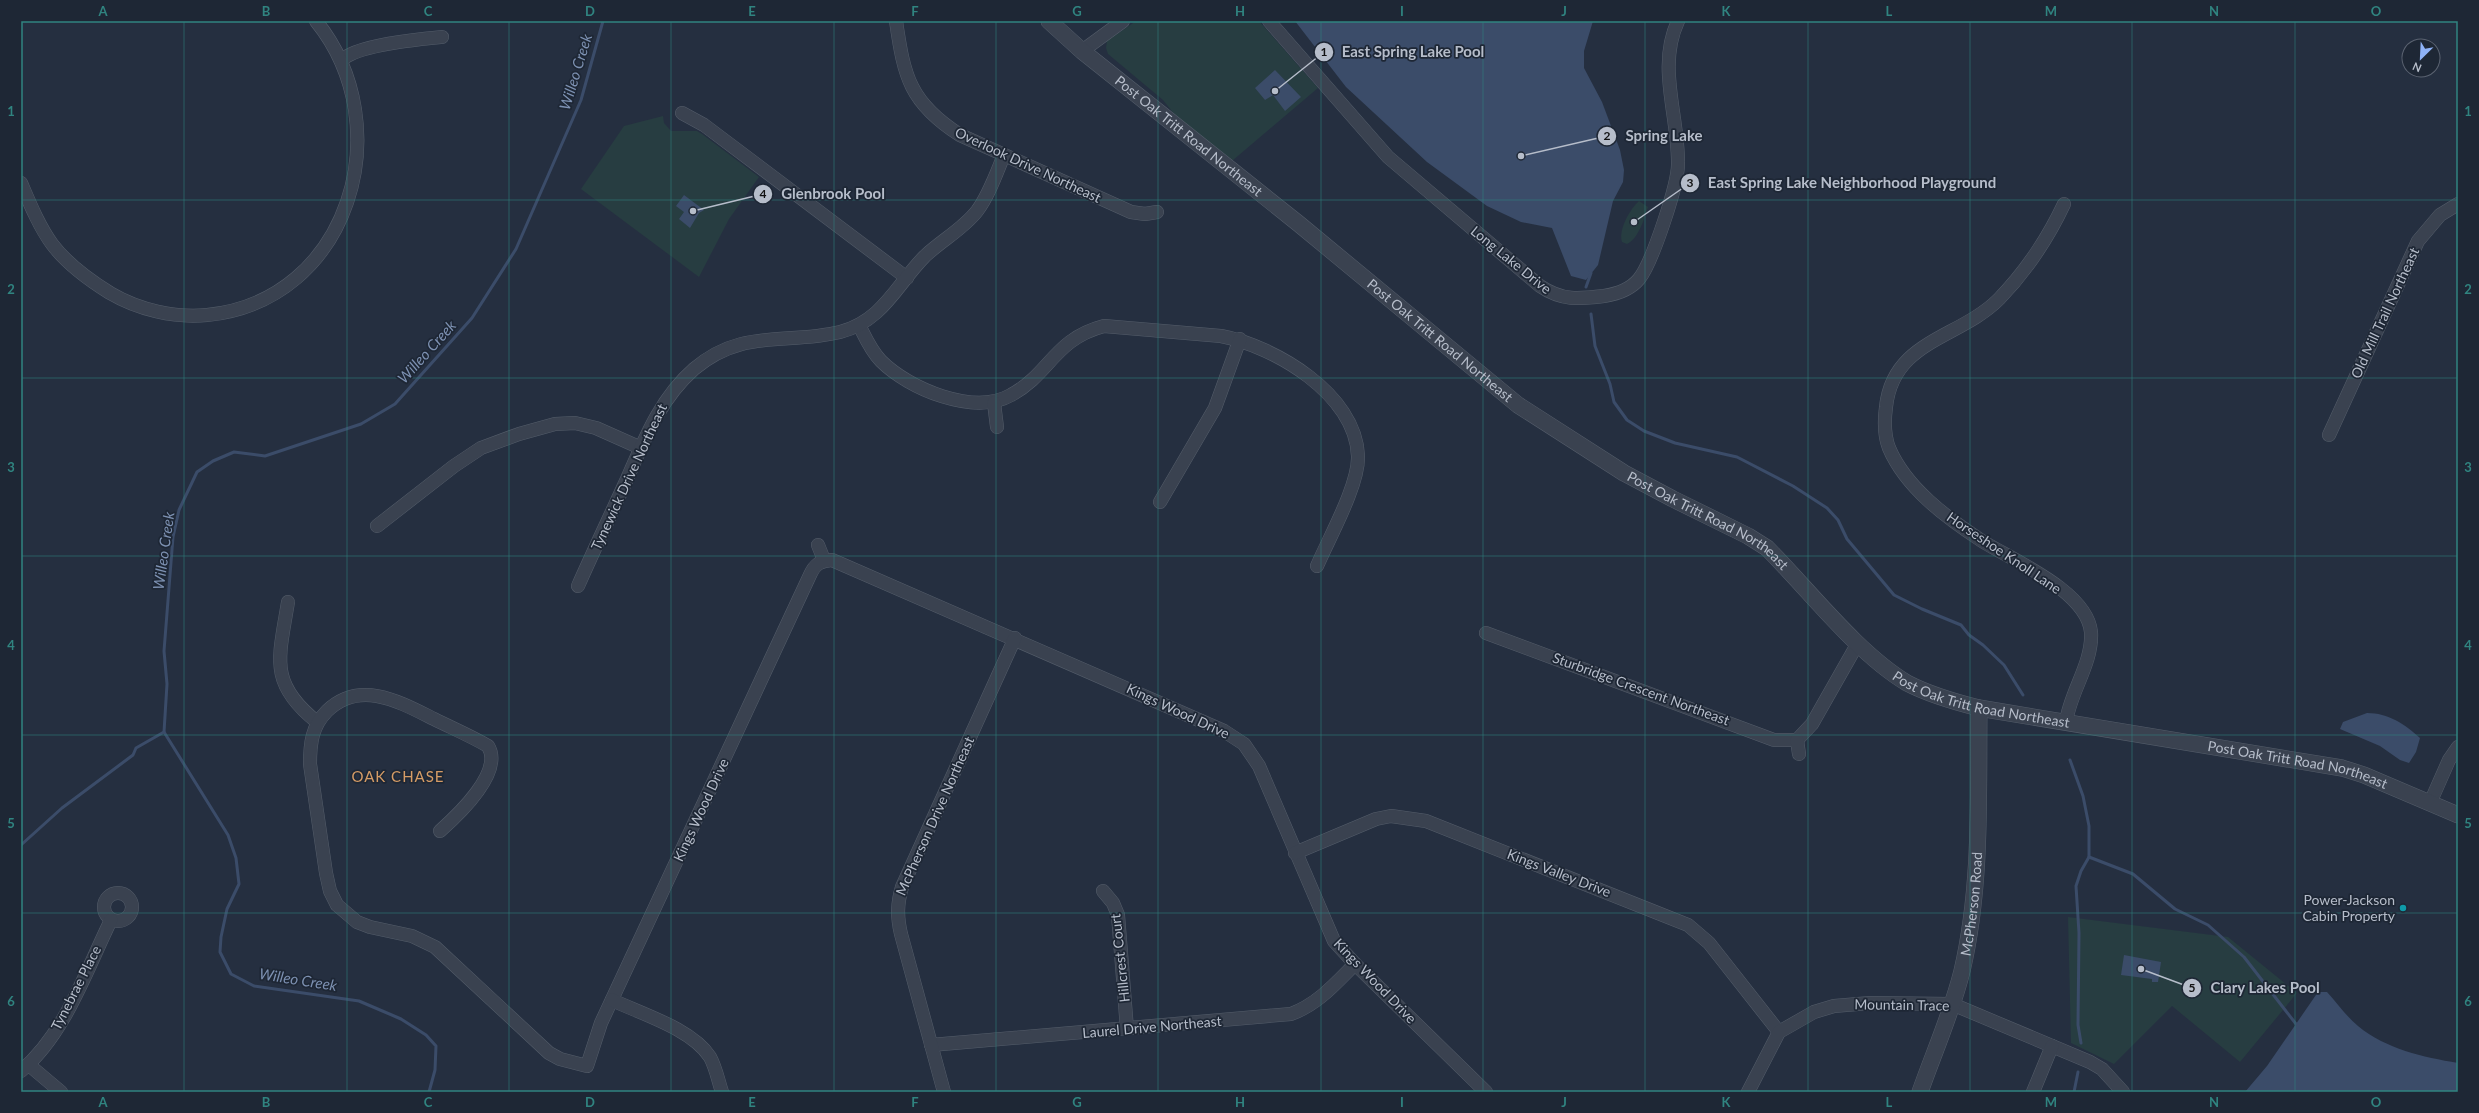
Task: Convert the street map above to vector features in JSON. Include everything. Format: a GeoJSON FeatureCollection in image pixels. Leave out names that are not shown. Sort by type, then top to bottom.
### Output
{"type":"FeatureCollection","features":[{"type":"Feature","properties":{"kind":"street"},"geometry":{"type":"LineString","coordinates":[[21,183],[41,227],[53,245],[67,261],[98,286],[145,309],[175,315],[212,314],[241,308],[275,293],[299,276],[328,242],[339,222],[349,196],[358,151],[355,103],[341,60],[316,21]]}},
{"type":"Feature","properties":{"kind":"street","name":"Overlook Drive Northeast"},"geometry":{"type":"LineString","coordinates":[[896,21],[902,62],[910,84],[929,112],[955,132],[1004,156],[1131,212],[1145,214],[1158,212]]}},
{"type":"Feature","properties":{"kind":"street","name":"Post Oak Tritt Road Northeast"},"geometry":{"type":"LineString","coordinates":[[1050,21],[1082,51],[1299,224],[1518,405],[1624,473],[1748,536],[1767,548],[1858,643],[1893,674],[1930,693],[1979,708],[2342,768],[2458,815]]}},
{"type":"Feature","properties":{"kind":"street"},"geometry":{"type":"LineString","coordinates":[[1082,51],[1123,21]]}},
{"type":"Feature","properties":{"kind":"street","name":"Long Lake Drive"},"geometry":{"type":"LineString","coordinates":[[1268,21],[1373,141],[1403,171],[1540,286],[1550,293],[1572,300],[1623,291],[1639,279],[1650,257],[1673,196],[1678,174],[1678,148],[1668,59],[1669,44],[1678,21]]}},
{"type":"Feature","properties":{"kind":"street"},"geometry":{"type":"LineString","coordinates":[[341,60],[356,53],[387,44],[442,37]]}},
{"type":"Feature","properties":{"kind":"street"},"geometry":{"type":"LineString","coordinates":[[682,113],[704,125],[907,278]]}},
{"type":"Feature","properties":{"kind":"street","name":"Tynewick Drive Northeast"},"geometry":{"type":"LineString","coordinates":[[578,586],[664,401],[695,368],[713,355],[738,344],[758,339],[829,334],[859,325],[884,307],[924,256],[961,227],[978,210],[1004,156]]}},
{"type":"Feature","properties":{"kind":"street","name":"Horseshoe Knoll Lane"},"geometry":{"type":"LineString","coordinates":[[2064,204],[2054,226],[1998,300],[1916,351],[1899,368],[1887,396],[1885,434],[1897,464],[1925,497],[1969,532],[2051,581],[2072,599],[2088,620],[2091,631],[2090,650],[2070,703],[2066,722]]}},
{"type":"Feature","properties":{"kind":"street","name":"Old Mill Trail Northeast"},"geometry":{"type":"LineString","coordinates":[[2329,435],[2418,241],[2440,215],[2458,204]]}},
{"type":"Feature","properties":{"kind":"street"},"geometry":{"type":"LineString","coordinates":[[859,325],[879,360],[902,378],[955,400],[994,403],[1020,389],[1063,346],[1092,329],[1118,326],[1189,332],[1240,339],[1277,355],[1304,375],[1337,404],[1352,429],[1358,456],[1354,478],[1317,566]]}},
{"type":"Feature","properties":{"kind":"street"},"geometry":{"type":"LineString","coordinates":[[1160,502],[1216,408],[1240,339]]}},
{"type":"Feature","properties":{"kind":"street"},"geometry":{"type":"LineString","coordinates":[[994,403],[997,427]]}},
{"type":"Feature","properties":{"kind":"street"},"geometry":{"type":"LineString","coordinates":[[376,526],[454,466],[481,448],[519,434],[555,424],[575,422],[596,428],[641,448]]}},
{"type":"Feature","properties":{"kind":"street"},"geometry":{"type":"LineString","coordinates":[[818,545],[824,560]]}},
{"type":"Feature","properties":{"kind":"street","name":"Kings Wood Drive"},"geometry":{"type":"LineString","coordinates":[[317,722],[310,749],[310,764],[326,873],[330,891],[337,905],[358,922],[370,927],[412,936],[435,947],[549,1053],[560,1059],[587,1066],[594,1041],[612,1000],[815,565],[824,560],[840,562],[1224,731],[1244,744],[1259,766],[1295,854],[1334,940],[1355,964],[1486,1092]]}},
{"type":"Feature","properties":{"kind":"street"},"geometry":{"type":"LineString","coordinates":[[288,602],[280,652],[283,683],[300,708],[317,722],[332,706],[351,696],[362,694],[385,696],[479,741],[498,752],[469,804],[440,831]]}},
{"type":"Feature","properties":{"kind":"street","name":"Sturbridge Crescent Northeast"},"geometry":{"type":"LineString","coordinates":[[1486,633],[1774,740],[1797,740]]}},
{"type":"Feature","properties":{"kind":"street","name":"McPherson Drive Northeast"},"geometry":{"type":"LineString","coordinates":[[944,1092],[901,934],[897,917],[898,902],[1015,638]]}},
{"type":"Feature","properties":{"kind":"street"},"geometry":{"type":"LineString","coordinates":[[1799,754],[1797,740],[1812,724],[1858,643]]}},
{"type":"Feature","properties":{"kind":"street","name":"McPherson Road"},"geometry":{"type":"LineString","coordinates":[[1920,1092],[1962,972],[1974,900],[1979,807],[1979,708]]}},
{"type":"Feature","properties":{"kind":"street"},"geometry":{"type":"LineString","coordinates":[[2430,803],[2449,760],[2458,747]]}},
{"type":"Feature","properties":{"kind":"street","name":"Kings Valley Drive"},"geometry":{"type":"LineString","coordinates":[[1295,854],[1376,819],[1391,816],[1408,817],[1426,822],[1688,925],[1709,944],[1779,1032]]}},
{"type":"Feature","properties":{"kind":"street","name":"Hillcrest Court"},"geometry":{"type":"LineString","coordinates":[[1103,891],[1113,903],[1118,915],[1127,1029]]}},
{"type":"Feature","properties":{"kind":"street","name":"Tynebrae Place"},"geometry":{"type":"LineString","coordinates":[[25,1068],[65,1016],[111,920]]}},
{"type":"Feature","properties":{"kind":"street","name":"Laurel Drive Northeast"},"geometry":{"type":"LineString","coordinates":[[931,1045],[1291,1014],[1308,1008],[1321,998],[1355,964]]}},
{"type":"Feature","properties":{"kind":"street"},"geometry":{"type":"LineString","coordinates":[[612,1000],[679,1031],[701,1046],[714,1067],[722,1092]]}},
{"type":"Feature","properties":{"kind":"street","name":"Mountain Trace"},"geometry":{"type":"LineString","coordinates":[[1779,1032],[1808,1015],[1834,1006],[1883,1003],[1952,1004],[2052,1046],[2102,1069],[2123,1092]]}},
{"type":"Feature","properties":{"kind":"street"},"geometry":{"type":"LineString","coordinates":[[1748,1092],[1779,1032]]}},
{"type":"Feature","properties":{"kind":"street"},"geometry":{"type":"LineString","coordinates":[[2033,1092],[2052,1046]]}},
{"type":"Feature","properties":{"kind":"street"},"geometry":{"type":"LineString","coordinates":[[25,1068],[61,1092]]}},
{"type":"Feature","properties":{"kind":"green space"},"geometry":{"type":"Polygon","coordinates":[[[1136,21],[1259,21],[1318,88],[1232,161],[1175,115],[1163,100],[1108,54],[1106,48],[1107,41],[1136,21]]]}},
{"type":"Feature","properties":{"kind":"green space"},"geometry":{"type":"Polygon","coordinates":[[[663,116],[664,123],[671,131],[697,131],[759,177],[729,219],[699,277],[581,189],[624,126],[663,116]]]}},
{"type":"Feature","properties":{"kind":"green space"},"geometry":{"type":"Polygon","coordinates":[[[1639,201],[1648,207],[1638,233],[1627,244],[1622,242],[1621,237],[1623,226],[1632,209],[1639,201]]]}},
{"type":"Feature","properties":{"kind":"green space"},"geometry":{"type":"Polygon","coordinates":[[[2068,917],[2228,937],[2297,993],[2240,1062],[2172,1006],[2114,1064],[2071,1043],[2068,917]]]}},
{"type":"Feature","properties":{"kind":"water"},"geometry":{"type":"Polygon","coordinates":[[[1295,21],[1593,21],[1584,51],[1584,68],[1602,102],[1620,150],[1624,170],[1623,182],[1613,201],[1598,265],[1586,280],[1571,276],[1552,228],[1521,222],[1487,206],[1427,162],[1346,87],[1295,21]]]}},
{"type":"Feature","properties":{"kind":"water"},"geometry":{"type":"Polygon","coordinates":[[[1275,70],[1301,97],[1285,111],[1273,95],[1265,100],[1255,88],[1275,70]]]}},
{"type":"Feature","properties":{"kind":"water"},"geometry":{"type":"Polygon","coordinates":[[[684,195],[704,210],[699,213],[690,228],[679,219],[684,212],[676,206],[684,195]]]}},
{"type":"Feature","properties":{"kind":"water"},"geometry":{"type":"Polygon","coordinates":[[[2367,713],[2382,715],[2396,720],[2420,738],[2416,752],[2409,763],[2400,760],[2380,746],[2340,729],[2343,722],[2367,713]]]}},
{"type":"Feature","properties":{"kind":"water"},"geometry":{"type":"Polygon","coordinates":[[[2124,955],[2161,962],[2158,982],[2152,982],[2152,979],[2121,975],[2124,955]]]}},
{"type":"Feature","properties":{"kind":"water"},"geometry":{"type":"Polygon","coordinates":[[[2318,992],[2327,992],[2358,1026],[2381,1041],[2418,1055],[2458,1063],[2458,1092],[2245,1092],[2267,1066],[2318,992]]]}},
{"type":"Feature","properties":{"kind":"waterway","name":"Willeo Creek"},"geometry":{"type":"LineString","coordinates":[[429,1092],[435,1070],[436,1046],[426,1035],[401,1019],[359,1001],[254,986],[231,974],[220,952],[221,937],[227,909],[239,884],[236,858],[228,835],[164,732],[167,684],[164,651],[173,537],[179,510],[197,472],[213,461],[234,452],[265,456],[361,424],[395,404],[472,318],[516,249],[581,100],[603,21]]}},
{"type":"Feature","properties":{"kind":"waterway"},"geometry":{"type":"LineString","coordinates":[[1586,287],[1591,273],[1590,270]]}},
{"type":"Feature","properties":{"kind":"waterway"},"geometry":{"type":"LineString","coordinates":[[1591,314],[1595,346],[1610,384],[1614,402],[1627,420],[1644,431],[1675,443],[1737,457],[1793,486],[1827,508],[1838,520],[1847,539],[1894,595],[1922,609],[1961,625],[1969,635],[1983,645],[2004,665],[2023,695]]}},
{"type":"Feature","properties":{"kind":"waterway"},"geometry":{"type":"LineString","coordinates":[[21,845],[62,808],[133,755],[136,748],[164,732]]}},
{"type":"Feature","properties":{"kind":"waterway"},"geometry":{"type":"LineString","coordinates":[[2070,760],[2083,796],[2089,826],[2089,857],[2081,871],[2076,886],[2079,933],[2078,1025],[2081,1043]]}},
{"type":"Feature","properties":{"kind":"waterway"},"geometry":{"type":"LineString","coordinates":[[2089,857],[2133,874],[2175,909],[2208,925],[2244,957],[2296,1024]]}},
{"type":"Feature","properties":{"kind":"waterway"},"geometry":{"type":"LineString","coordinates":[[2074,1092],[2078,1072]]}},
{"type":"Feature","properties":{"kind":"place","name":"East Spring Lake Pool"},"geometry":{"type":"Point","coordinates":[1275,91]}},
{"type":"Feature","properties":{"kind":"place","name":"Spring Lake"},"geometry":{"type":"Point","coordinates":[1521,156]}},
{"type":"Feature","properties":{"kind":"place","name":"Glenbrook Pool"},"geometry":{"type":"Point","coordinates":[693,211]}},
{"type":"Feature","properties":{"kind":"place","name":"East Spring Lake Neighborhood Playground"},"geometry":{"type":"Point","coordinates":[1634,222]}},
{"type":"Feature","properties":{"kind":"place","name":"Power-Jackson Cabin Property"},"geometry":{"type":"Point","coordinates":[2403,908]}},
{"type":"Feature","properties":{"kind":"place","name":"Clary Lakes Pool"},"geometry":{"type":"Point","coordinates":[2141,969]}},
{"type":"Feature","properties":{"kind":"district","name":"OAK CHASE"},"geometry":{"type":"Point","coordinates":[398,777]}}]}
